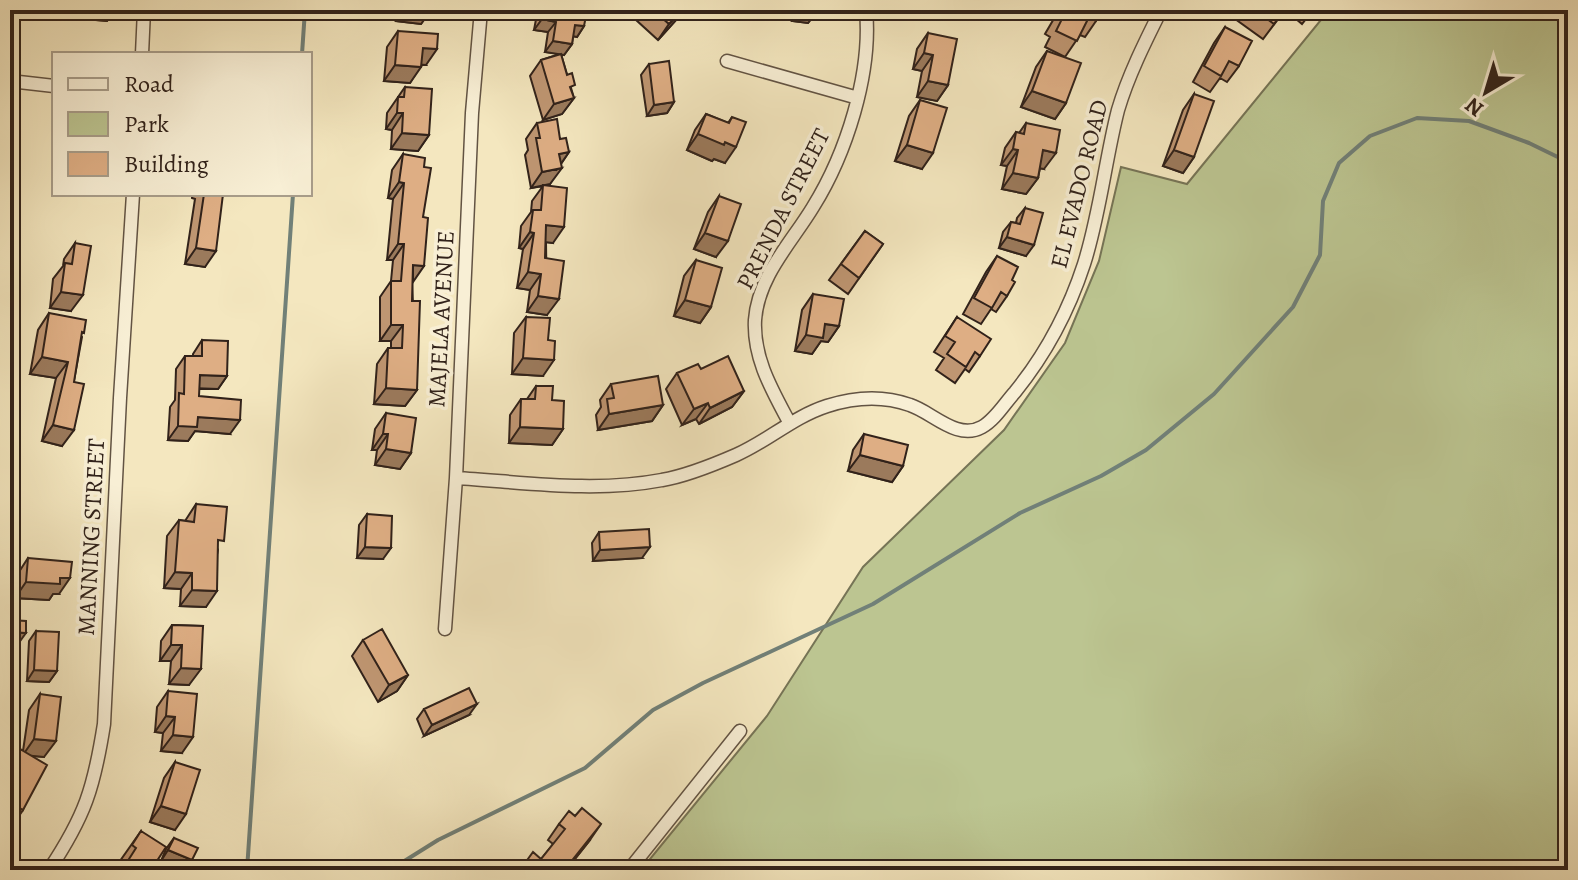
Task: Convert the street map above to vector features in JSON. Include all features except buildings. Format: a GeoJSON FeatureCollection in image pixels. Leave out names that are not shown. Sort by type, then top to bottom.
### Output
{"type":"FeatureCollection","features":[{"type":"Feature","properties":{"kind":"street"},"geometry":{"type":"LineString","coordinates":[[142,52],[144,10]]}},
{"type":"Feature","properties":{"kind":"street","name":"MAJELA AVENUE"},"geometry":{"type":"LineString","coordinates":[[445,629],[456,478],[472,113],[481,10]]}},
{"type":"Feature","properties":{"kind":"street","name":"PRENDA STREET"},"geometry":{"type":"LineString","coordinates":[[789,422],[764,374],[757,347],[755,319],[761,290],[832,173],[858,98],[865,56],[866,10]]}},
{"type":"Feature","properties":{"kind":"street","name":"EL EVADO ROAD"},"geometry":{"type":"LineString","coordinates":[[789,422],[825,406],[858,398],[882,398],[912,405],[950,426],[968,432],[982,427],[1026,378],[1069,303],[1087,252],[1119,108],[1141,49],[1161,10]]}},
{"type":"Feature","properties":{"kind":"street"},"geometry":{"type":"LineString","coordinates":[[727,61],[858,98]]}},
{"type":"Feature","properties":{"kind":"street"},"geometry":{"type":"LineString","coordinates":[[10,81],[52,86]]}},
{"type":"Feature","properties":{"kind":"street","name":"MANNING STREET"},"geometry":{"type":"LineString","coordinates":[[49,870],[84,812],[96,776],[104,724],[133,196]]}},
{"type":"Feature","properties":{"kind":"street"},"geometry":{"type":"LineString","coordinates":[[456,478],[570,485],[623,485],[664,480],[739,454],[789,422]]}},
{"type":"Feature","properties":{"kind":"street"},"geometry":{"type":"LineString","coordinates":[[629,870],[740,731]]}},
{"type":"Feature","properties":{"kind":"green space"},"geometry":{"type":"Polygon","coordinates":[[[1329,10],[1568,10],[1568,870],[641,870],[767,716],[863,567],[1004,430],[1065,343],[1099,261],[1121,167],[1187,184],[1329,10]]]}},
{"type":"Feature","properties":{"kind":"waterway"},"geometry":{"type":"LineString","coordinates":[[302,52],[305,10]]}},
{"type":"Feature","properties":{"kind":"waterway"},"geometry":{"type":"LineString","coordinates":[[390,870],[438,840],[585,768],[653,710],[703,683],[873,604],[1020,513],[1101,476],[1146,450],[1214,394],[1293,307],[1320,255],[1323,201],[1339,163],[1370,136],[1417,118],[1469,121],[1529,143],[1568,162]]}},
{"type":"Feature","properties":{"kind":"waterway"},"geometry":{"type":"LineString","coordinates":[[247,870],[293,196]]}}]}
